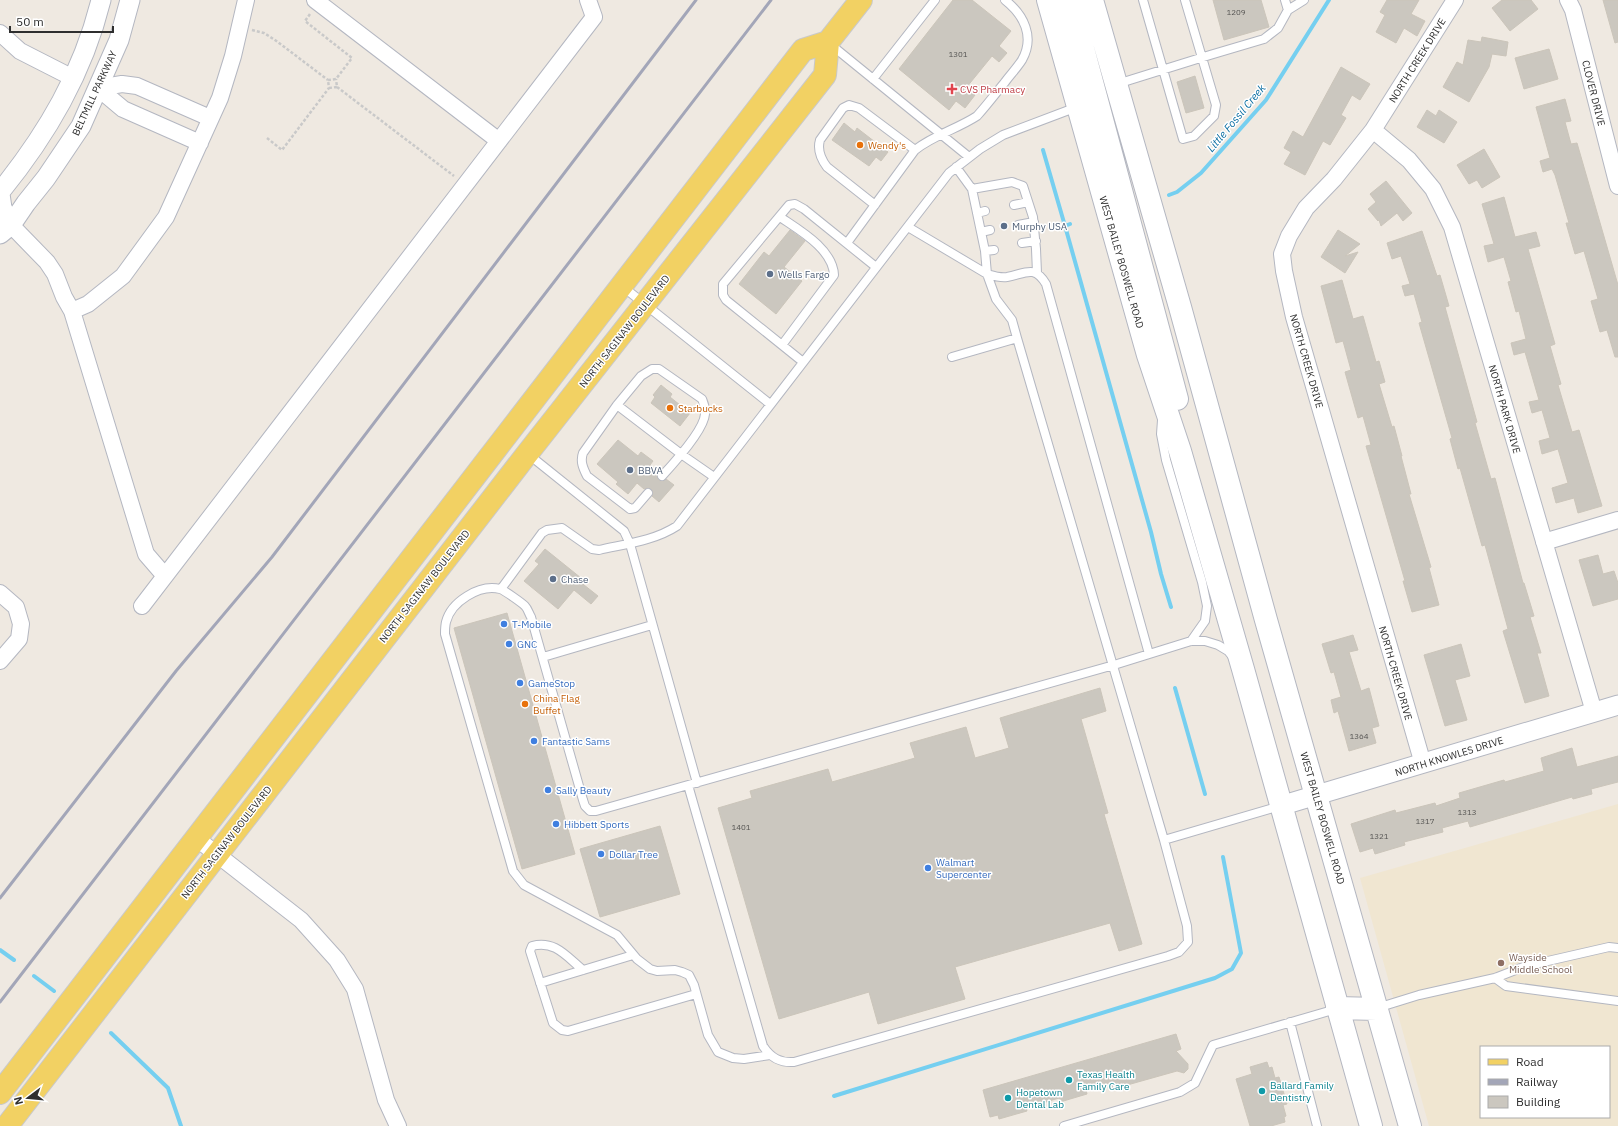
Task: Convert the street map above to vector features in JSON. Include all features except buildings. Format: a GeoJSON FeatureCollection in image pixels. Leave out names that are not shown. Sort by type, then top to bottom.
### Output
{"type":"FeatureCollection","features":[{"type":"Feature","properties":{"kind":"main road"},"geometry":{"type":"LineString","coordinates":[[0,1092],[803,50],[828,42],[861,0]]}},
{"type":"Feature","properties":{"kind":"main road","name":"WEST BAILEY BOSWELL ROAD"},"geometry":{"type":"LineString","coordinates":[[1048,0],[1146,348],[1180,451],[1243,669],[1280,806],[1371,1126]]}},
{"type":"Feature","properties":{"kind":"main road","name":"WEST BAILEY BOSWELL ROAD"},"geometry":{"type":"LineString","coordinates":[[1070,0],[1210,453],[1236,510]]}},
{"type":"Feature","properties":{"kind":"main road","name":"WEST BAILEY BOSWELL ROAD"},"geometry":{"type":"LineString","coordinates":[[1081,0],[1110,127],[1193,458],[1200,522]]}},
{"type":"Feature","properties":{"kind":"main road","name":"WEST BAILEY BOSWELL ROAD"},"geometry":{"type":"LineString","coordinates":[[1092,0],[1410,1126]]}},
{"type":"Feature","properties":{"kind":"main road","name":"NORTH SAGINAW BOULEVARD"},"geometry":{"type":"LineString","coordinates":[[7,1126],[527,454],[825,75],[828,42]]}},
{"type":"Feature","properties":{"kind":"main road"},"geometry":{"type":"LineString","coordinates":[[1337,1008],[1377,1008]]}},
{"type":"Feature","properties":{"kind":"street"},"geometry":{"type":"LineString","coordinates":[[101,0],[88,45],[65,96],[36,145],[0,193],[6,229],[47,262],[55,274],[64,297],[72,311],[146,554],[165,576]]}},
{"type":"Feature","properties":{"kind":"street","name":"BELTMILL PARKWAY"},"geometry":{"type":"LineString","coordinates":[[6,229],[64,153],[81,126],[119,40],[130,0]]}},
{"type":"Feature","properties":{"kind":"street"},"geometry":{"type":"LineString","coordinates":[[72,311],[88,304],[123,276],[166,217],[220,98],[233,56],[246,0]]}},
{"type":"Feature","properties":{"kind":"street"},"geometry":{"type":"LineString","coordinates":[[142,606],[594,17],[588,0]]}},
{"type":"Feature","properties":{"kind":"street","name":"NORTH CREEK DRIVE"},"geometry":{"type":"LineString","coordinates":[[1423,764],[1294,317],[1284,272],[1282,254],[1289,236],[1306,208],[1334,179],[1373,130],[1455,0]]}},
{"type":"Feature","properties":{"kind":"street","name":"CLOVER DRIVE"},"geometry":{"type":"LineString","coordinates":[[1568,0],[1573,10],[1618,186]]}},
{"type":"Feature","properties":{"kind":"street"},"geometry":{"type":"LineString","coordinates":[[317,1],[499,141]]}},
{"type":"Feature","properties":{"kind":"street"},"geometry":{"type":"LineString","coordinates":[[0,33],[20,51],[73,78],[98,88],[123,109],[200,143]]}},
{"type":"Feature","properties":{"kind":"street"},"geometry":{"type":"LineString","coordinates":[[98,88],[122,84],[137,86],[210,118]]}},
{"type":"Feature","properties":{"kind":"street","name":"NORTH PARK DRIVE"},"geometry":{"type":"LineString","coordinates":[[1373,130],[1409,160],[1433,189],[1452,227],[1594,712]]}},
{"type":"Feature","properties":{"kind":"street"},"geometry":{"type":"LineString","coordinates":[[1544,542],[1618,520]]}},
{"type":"Feature","properties":{"kind":"street"},"geometry":{"type":"LineString","coordinates":[[0,593],[16,607],[21,624],[19,639],[0,661]]}},
{"type":"Feature","properties":{"kind":"street","name":"NORTH KNOWLES DRIVE"},"geometry":{"type":"LineString","coordinates":[[1280,806],[1618,705]]}},
{"type":"Feature","properties":{"kind":"street"},"geometry":{"type":"LineString","coordinates":[[196,838],[302,920],[337,960],[355,989],[386,1100],[398,1126]]}},
{"type":"Feature","properties":{"kind":"lane"},"geometry":{"type":"LineString","coordinates":[[873,80],[935,0]]}},
{"type":"Feature","properties":{"kind":"lane"},"geometry":{"type":"LineString","coordinates":[[847,243],[915,150],[930,139],[977,116],[1021,61],[1028,45],[1028,34],[1025,24],[1014,6],[1005,0]]}},
{"type":"Feature","properties":{"kind":"lane"},"geometry":{"type":"LineString","coordinates":[[1143,0],[1182,139],[1194,136],[1214,116],[1216,105],[1185,0]]}},
{"type":"Feature","properties":{"kind":"lane"},"geometry":{"type":"LineString","coordinates":[[1285,0],[1288,10]]}},
{"type":"Feature","properties":{"kind":"lane"},"geometry":{"type":"LineString","coordinates":[[1116,85],[1201,57],[1264,39],[1278,28],[1288,10],[1304,0]]}},
{"type":"Feature","properties":{"kind":"lane"},"geometry":{"type":"LineString","coordinates":[[828,42],[969,157]]}},
{"type":"Feature","properties":{"kind":"lane"},"geometry":{"type":"LineString","coordinates":[[875,205],[827,167],[822,161],[818,145],[843,108],[849,105],[859,108],[915,150]]}},
{"type":"Feature","properties":{"kind":"lane"},"geometry":{"type":"LineString","coordinates":[[501,589],[542,533],[547,530],[562,528],[592,549],[599,550],[630,544],[666,533],[677,526],[949,173],[969,157],[1003,135],[1078,107]]}},
{"type":"Feature","properties":{"kind":"lane"},"geometry":{"type":"LineString","coordinates":[[688,785],[763,1046],[770,1055],[780,1062],[794,1062],[1179,952],[1188,942],[1187,926],[1164,840],[1012,320],[996,299],[987,274],[985,251],[981,232],[981,212],[972,189],[956,167]]}},
{"type":"Feature","properties":{"kind":"lane"},"geometry":{"type":"LineString","coordinates":[[972,189],[1012,182],[1023,186],[1034,222],[1037,273]]}},
{"type":"Feature","properties":{"kind":"lane"},"geometry":{"type":"LineString","coordinates":[[1014,205],[1028,202]]}},
{"type":"Feature","properties":{"kind":"lane"},"geometry":{"type":"LineString","coordinates":[[803,362],[726,300],[723,284],[789,205],[795,204],[876,267]]}},
{"type":"Feature","properties":{"kind":"lane"},"geometry":{"type":"LineString","coordinates":[[780,217],[810,238],[829,257],[834,268],[834,275],[782,345]]}},
{"type":"Feature","properties":{"kind":"lane"},"geometry":{"type":"LineString","coordinates":[[1018,225],[1034,222]]}},
{"type":"Feature","properties":{"kind":"lane"},"geometry":{"type":"LineString","coordinates":[[908,226],[987,274],[1000,277],[1030,271],[1037,273],[1046,284],[1149,654]]}},
{"type":"Feature","properties":{"kind":"lane"},"geometry":{"type":"LineString","coordinates":[[981,232],[990,230]]}},
{"type":"Feature","properties":{"kind":"lane"},"geometry":{"type":"LineString","coordinates":[[1022,243],[1036,241]]}},
{"type":"Feature","properties":{"kind":"lane"},"geometry":{"type":"LineString","coordinates":[[985,251],[994,250]]}},
{"type":"Feature","properties":{"kind":"lane"},"geometry":{"type":"LineString","coordinates":[[622,285],[770,404]]}},
{"type":"Feature","properties":{"kind":"lane"},"geometry":{"type":"LineString","coordinates":[[952,357],[1017,338]]}},
{"type":"Feature","properties":{"kind":"lane"},"geometry":{"type":"LineString","coordinates":[[648,493],[635,508],[630,509],[587,476],[583,469],[581,459],[583,453],[617,405],[641,376],[652,369],[659,369],[702,399],[706,414],[703,423],[681,454],[662,476]]}},
{"type":"Feature","properties":{"kind":"lane"},"geometry":{"type":"LineString","coordinates":[[617,405],[681,454],[714,477]]}},
{"type":"Feature","properties":{"kind":"lane"},"geometry":{"type":"LineString","coordinates":[[1164,405],[1161,434],[1166,460],[1202,582],[1207,606],[1205,621],[1191,641]]}},
{"type":"Feature","properties":{"kind":"lane"},"geometry":{"type":"LineString","coordinates":[[527,454],[624,531],[630,544],[697,783]]}},
{"type":"Feature","properties":{"kind":"lane"},"geometry":{"type":"LineString","coordinates":[[770,1055],[744,1059],[733,1058],[718,1052],[708,1035],[689,975],[675,970],[657,971],[643,965],[617,934],[524,885],[513,871],[445,634],[446,622],[450,612],[462,600],[479,591],[490,588],[501,589],[525,606],[531,617],[582,800],[590,811],[596,811],[697,783],[1114,665],[1191,641],[1205,642],[1223,648],[1228,651],[1243,669]]}},
{"type":"Feature","properties":{"kind":"lane"},"geometry":{"type":"LineString","coordinates":[[542,657],[652,625]]}},
{"type":"Feature","properties":{"kind":"lane"},"geometry":{"type":"LineString","coordinates":[[1164,840],[1280,806]]}},
{"type":"Feature","properties":{"kind":"lane"},"geometry":{"type":"LineString","coordinates":[[583,970],[555,947],[546,944],[532,946],[530,952],[553,1024],[562,1030],[568,1031],[696,994]]}},
{"type":"Feature","properties":{"kind":"lane"},"geometry":{"type":"LineString","coordinates":[[1377,1008],[1426,993],[1495,978],[1526,966],[1609,947],[1618,948]]}},
{"type":"Feature","properties":{"kind":"lane"},"geometry":{"type":"LineString","coordinates":[[540,983],[634,955]]}},
{"type":"Feature","properties":{"kind":"lane"},"geometry":{"type":"LineString","coordinates":[[1495,978],[1506,986],[1618,1001]]}},
{"type":"Feature","properties":{"kind":"lane"},"geometry":{"type":"LineString","coordinates":[[1064,1126],[1180,1092],[1195,1083],[1213,1045],[1337,1008]]}},
{"type":"Feature","properties":{"kind":"lane"},"geometry":{"type":"LineString","coordinates":[[1290,1022],[1317,1126]]}},
{"type":"Feature","properties":{"kind":"path"},"geometry":{"type":"LineString","coordinates":[[317,1],[305,21],[352,58],[336,79],[337,87]]}},
{"type":"Feature","properties":{"kind":"path"},"geometry":{"type":"LineString","coordinates":[[240,28],[264,33],[328,80],[336,79]]}},
{"type":"Feature","properties":{"kind":"path"},"geometry":{"type":"LineString","coordinates":[[266,138],[282,150],[329,88],[328,80]]}},
{"type":"Feature","properties":{"kind":"path"},"geometry":{"type":"LineString","coordinates":[[329,88],[337,87],[466,185]]}},
{"type":"Feature","properties":{"kind":"shaded area","name":"Wayside Middle School"},"geometry":{"type":"Polygon","coordinates":[[[1618,804],[1618,1126],[1429,1126],[1360,878],[1618,804]]]}},
{"type":"Feature","properties":{"kind":"waterway","name":"Little Fossil Creek"},"geometry":{"type":"LineString","coordinates":[[1169,195],[1177,192],[1201,173],[1266,100],[1329,0]]}},
{"type":"Feature","properties":{"kind":"waterway"},"geometry":{"type":"LineString","coordinates":[[1043,150],[1065,226]]}},
{"type":"Feature","properties":{"kind":"waterway"},"geometry":{"type":"LineString","coordinates":[[1070,224],[1065,226],[1171,607]]}},
{"type":"Feature","properties":{"kind":"waterway"},"geometry":{"type":"LineString","coordinates":[[1175,688],[1205,794]]}},
{"type":"Feature","properties":{"kind":"waterway"},"geometry":{"type":"LineString","coordinates":[[834,1096],[1215,978],[1232,969],[1241,953],[1223,857]]}},
{"type":"Feature","properties":{"kind":"waterway"},"geometry":{"type":"LineString","coordinates":[[0,950],[14,960]]}},
{"type":"Feature","properties":{"kind":"waterway"},"geometry":{"type":"LineString","coordinates":[[34,976],[54,991]]}},
{"type":"Feature","properties":{"kind":"waterway"},"geometry":{"type":"LineString","coordinates":[[111,1033],[168,1088],[181,1126]]}},
{"type":"Feature","properties":{"kind":"railway"},"geometry":{"type":"LineString","coordinates":[[0,898],[176,671],[272,557],[696,0]]}},
{"type":"Feature","properties":{"kind":"railway"},"geometry":{"type":"LineString","coordinates":[[0,1002],[771,0]]}},
{"type":"Feature","properties":{"kind":"place","name":"CVS Pharmacy"},"geometry":{"type":"Point","coordinates":[952,89]}},
{"type":"Feature","properties":{"kind":"place","name":"Wendy's"},"geometry":{"type":"Point","coordinates":[860,145]}},
{"type":"Feature","properties":{"kind":"place","name":"Murphy USA"},"geometry":{"type":"Point","coordinates":[1004,226]}},
{"type":"Feature","properties":{"kind":"place","name":"Wells Fargo"},"geometry":{"type":"Point","coordinates":[770,274]}},
{"type":"Feature","properties":{"kind":"place","name":"Starbucks"},"geometry":{"type":"Point","coordinates":[670,408]}},
{"type":"Feature","properties":{"kind":"place","name":"BBVA"},"geometry":{"type":"Point","coordinates":[630,470]}},
{"type":"Feature","properties":{"kind":"place","name":"Chase"},"geometry":{"type":"Point","coordinates":[553,579]}},
{"type":"Feature","properties":{"kind":"place","name":"T-Mobile"},"geometry":{"type":"Point","coordinates":[504,624]}},
{"type":"Feature","properties":{"kind":"place","name":"GNC"},"geometry":{"type":"Point","coordinates":[509,644]}},
{"type":"Feature","properties":{"kind":"place","name":"GameStop"},"geometry":{"type":"Point","coordinates":[520,683]}},
{"type":"Feature","properties":{"kind":"place","name":"China Flag Buffet"},"geometry":{"type":"Point","coordinates":[525,704]}},
{"type":"Feature","properties":{"kind":"place","name":"Fantastic Sams"},"geometry":{"type":"Point","coordinates":[534,741]}},
{"type":"Feature","properties":{"kind":"place","name":"Sally Beauty"},"geometry":{"type":"Point","coordinates":[548,790]}},
{"type":"Feature","properties":{"kind":"place","name":"Hibbett Sports"},"geometry":{"type":"Point","coordinates":[556,824]}},
{"type":"Feature","properties":{"kind":"place","name":"Dollar Tree"},"geometry":{"type":"Point","coordinates":[601,854]}},
{"type":"Feature","properties":{"kind":"place","name":"Walmart Supercenter"},"geometry":{"type":"Point","coordinates":[928,868]}},
{"type":"Feature","properties":{"kind":"place","name":"Wayside Middle School"},"geometry":{"type":"Point","coordinates":[1501,963]}},
{"type":"Feature","properties":{"kind":"place","name":"Texas Health Family Care"},"geometry":{"type":"Point","coordinates":[1069,1080]}},
{"type":"Feature","properties":{"kind":"place","name":"Ballard Family Dentistry"},"geometry":{"type":"Point","coordinates":[1262,1091]}},
{"type":"Feature","properties":{"kind":"place","name":"Hopetown Dental Lab"},"geometry":{"type":"Point","coordinates":[1008,1098]}}]}
